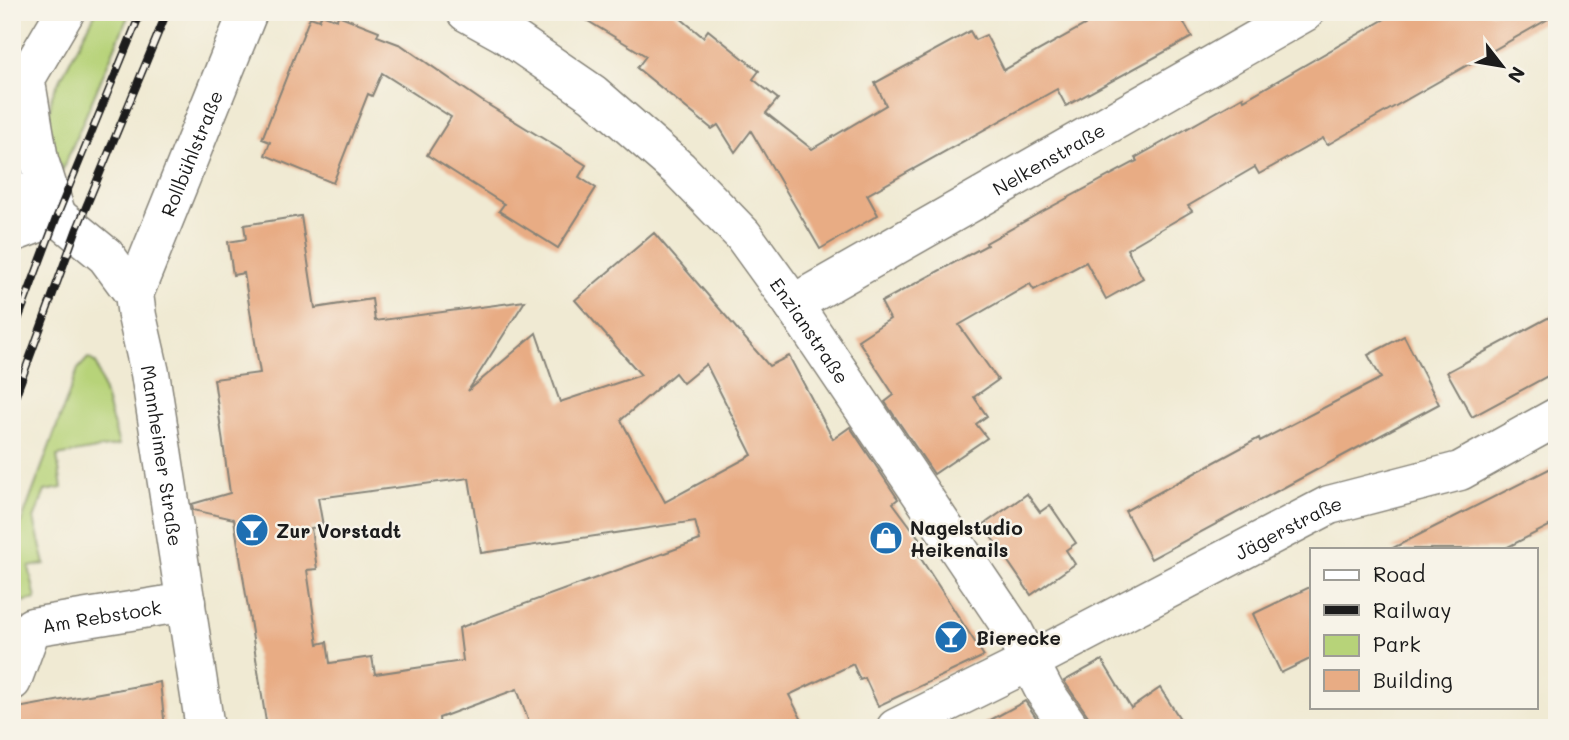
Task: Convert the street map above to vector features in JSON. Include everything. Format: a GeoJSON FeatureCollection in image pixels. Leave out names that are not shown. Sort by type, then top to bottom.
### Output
{"type":"FeatureCollection","features":[{"type":"Feature","properties":{"kind":"street"},"geometry":{"type":"LineString","coordinates":[[12,233],[57,216],[19,92],[65,12]]}},
{"type":"Feature","properties":{"kind":"street","name":"Rollbühlstraße"},"geometry":{"type":"LineString","coordinates":[[134,293],[248,12]]}},
{"type":"Feature","properties":{"kind":"street","name":"Enzianstraße"},"geometry":{"type":"LineString","coordinates":[[466,12],[504,33],[593,94],[679,169],[743,235],[793,304],[1013,630],[1045,692],[1070,728]]}},
{"type":"Feature","properties":{"kind":"street","name":"Nelkenstraße"},"geometry":{"type":"LineString","coordinates":[[793,304],[1305,12]]}},
{"type":"Feature","properties":{"kind":"street","name":"Mannheimer Straße"},"geometry":{"type":"LineString","coordinates":[[12,189],[57,216],[106,256],[134,293],[152,386],[205,728]]}},
{"type":"Feature","properties":{"kind":"street","name":"Jägerstraße"},"geometry":{"type":"LineString","coordinates":[[896,728],[1029,662],[1329,505],[1460,471],[1557,417]]}},
{"type":"Feature","properties":{"kind":"street","name":"Am Rebstock"},"geometry":{"type":"LineString","coordinates":[[12,681],[32,627],[186,602]]}},
{"type":"Feature","properties":{"kind":"green space"},"geometry":{"type":"Polygon","coordinates":[[[96,12],[130,12],[62,171],[46,132],[52,95],[96,12]]]}},
{"type":"Feature","properties":{"kind":"green space"},"geometry":{"type":"Polygon","coordinates":[[[88,358],[96,363],[119,445],[57,456],[62,488],[45,491],[34,519],[45,564],[29,567],[36,599],[12,604],[12,548],[78,369],[88,358]]]}},
{"type":"Feature","properties":{"kind":"building"},"geometry":{"type":"Polygon","coordinates":[[[573,12],[673,12],[703,37],[708,30],[759,71],[753,79],[778,99],[766,113],[812,149],[886,105],[875,83],[970,31],[975,40],[986,35],[1004,70],[1108,12],[1178,12],[1192,37],[1066,106],[1057,89],[867,195],[878,215],[820,249],[751,131],[735,152],[718,125],[712,129],[637,68],[646,56],[573,12]]]}},
{"type":"Feature","properties":{"kind":"building"},"geometry":{"type":"Polygon","coordinates":[[[1397,12],[1557,14],[1327,145],[1323,138],[1259,174],[1255,167],[1188,206],[1192,211],[1127,249],[1143,278],[1106,299],[1086,262],[1034,290],[1030,284],[959,325],[998,380],[974,397],[987,416],[976,424],[987,438],[934,474],[885,402],[894,395],[858,340],[890,319],[881,302],[1137,161],[1135,158],[1243,97],[1244,100],[1397,12]]]}},
{"type":"Feature","properties":{"kind":"building"},"geometry":{"type":"Polygon","coordinates":[[[322,14],[337,20],[338,15],[379,31],[377,36],[401,45],[482,101],[586,165],[579,177],[596,188],[558,248],[499,211],[504,204],[427,155],[451,117],[382,73],[372,96],[368,94],[333,183],[265,155],[270,142],[262,139],[310,17],[319,20],[322,14]]]}},
{"type":"Feature","properties":{"kind":"building"},"geometry":{"type":"Polygon","coordinates":[[[301,216],[315,308],[372,299],[375,321],[525,301],[468,391],[536,333],[560,402],[641,375],[575,300],[654,233],[769,366],[789,356],[833,439],[850,427],[898,499],[893,503],[922,542],[914,548],[984,656],[878,706],[865,678],[860,680],[853,664],[789,695],[806,728],[531,728],[517,689],[439,718],[440,728],[267,728],[234,519],[193,510],[192,504],[230,493],[214,379],[260,373],[244,273],[233,275],[228,242],[246,239],[244,225],[301,216]],[[706,364],[683,383],[675,373],[621,420],[665,502],[752,455],[706,364]],[[469,478],[318,498],[323,526],[311,528],[317,569],[307,570],[318,644],[327,642],[330,663],[372,657],[375,674],[463,661],[459,628],[700,540],[695,521],[481,553],[469,478]]]}},
{"type":"Feature","properties":{"kind":"building"},"geometry":{"type":"Polygon","coordinates":[[[1557,313],[1557,371],[1472,417],[1447,372],[1557,313]]]}},
{"type":"Feature","properties":{"kind":"building"},"geometry":{"type":"Polygon","coordinates":[[[1404,336],[1439,404],[1151,559],[1125,511],[1259,438],[1260,441],[1381,378],[1368,355],[1404,336]]]}},
{"type":"Feature","properties":{"kind":"building"},"geometry":{"type":"Polygon","coordinates":[[[1557,465],[1557,522],[1506,548],[1393,548],[1557,465]]]}},
{"type":"Feature","properties":{"kind":"building"},"geometry":{"type":"Polygon","coordinates":[[[1027,494],[1040,512],[1050,505],[1076,543],[1066,550],[1075,564],[1031,595],[983,525],[1027,494]]]}},
{"type":"Feature","properties":{"kind":"building"},"geometry":{"type":"Polygon","coordinates":[[[1310,587],[1310,659],[1281,673],[1253,614],[1310,587]]]}},
{"type":"Feature","properties":{"kind":"building"},"geometry":{"type":"Polygon","coordinates":[[[1102,660],[1131,708],[1160,688],[1186,728],[1092,728],[1088,716],[1064,681],[1102,660]]]}},
{"type":"Feature","properties":{"kind":"building"},"geometry":{"type":"Polygon","coordinates":[[[160,682],[165,728],[12,728],[12,709],[160,682]]]}},
{"type":"Feature","properties":{"kind":"building"},"geometry":{"type":"Polygon","coordinates":[[[1025,701],[1043,728],[976,728],[1025,701]]]}},
{"type":"Feature","properties":{"kind":"railway"},"geometry":{"type":"LineString","coordinates":[[12,336],[57,216],[141,12]]}},
{"type":"Feature","properties":{"kind":"railway"},"geometry":{"type":"LineString","coordinates":[[12,406],[76,231],[167,12]]}},
{"type":"Feature","properties":{"kind":"place","name":"Zur Vorstadt"},"geometry":{"type":"Point","coordinates":[252,530]}},
{"type":"Feature","properties":{"kind":"place","name":"Nagelstudio Heikenails"},"geometry":{"type":"Point","coordinates":[886,538]}},
{"type":"Feature","properties":{"kind":"place","name":"Bierecke"},"geometry":{"type":"Point","coordinates":[951,637]}}]}
